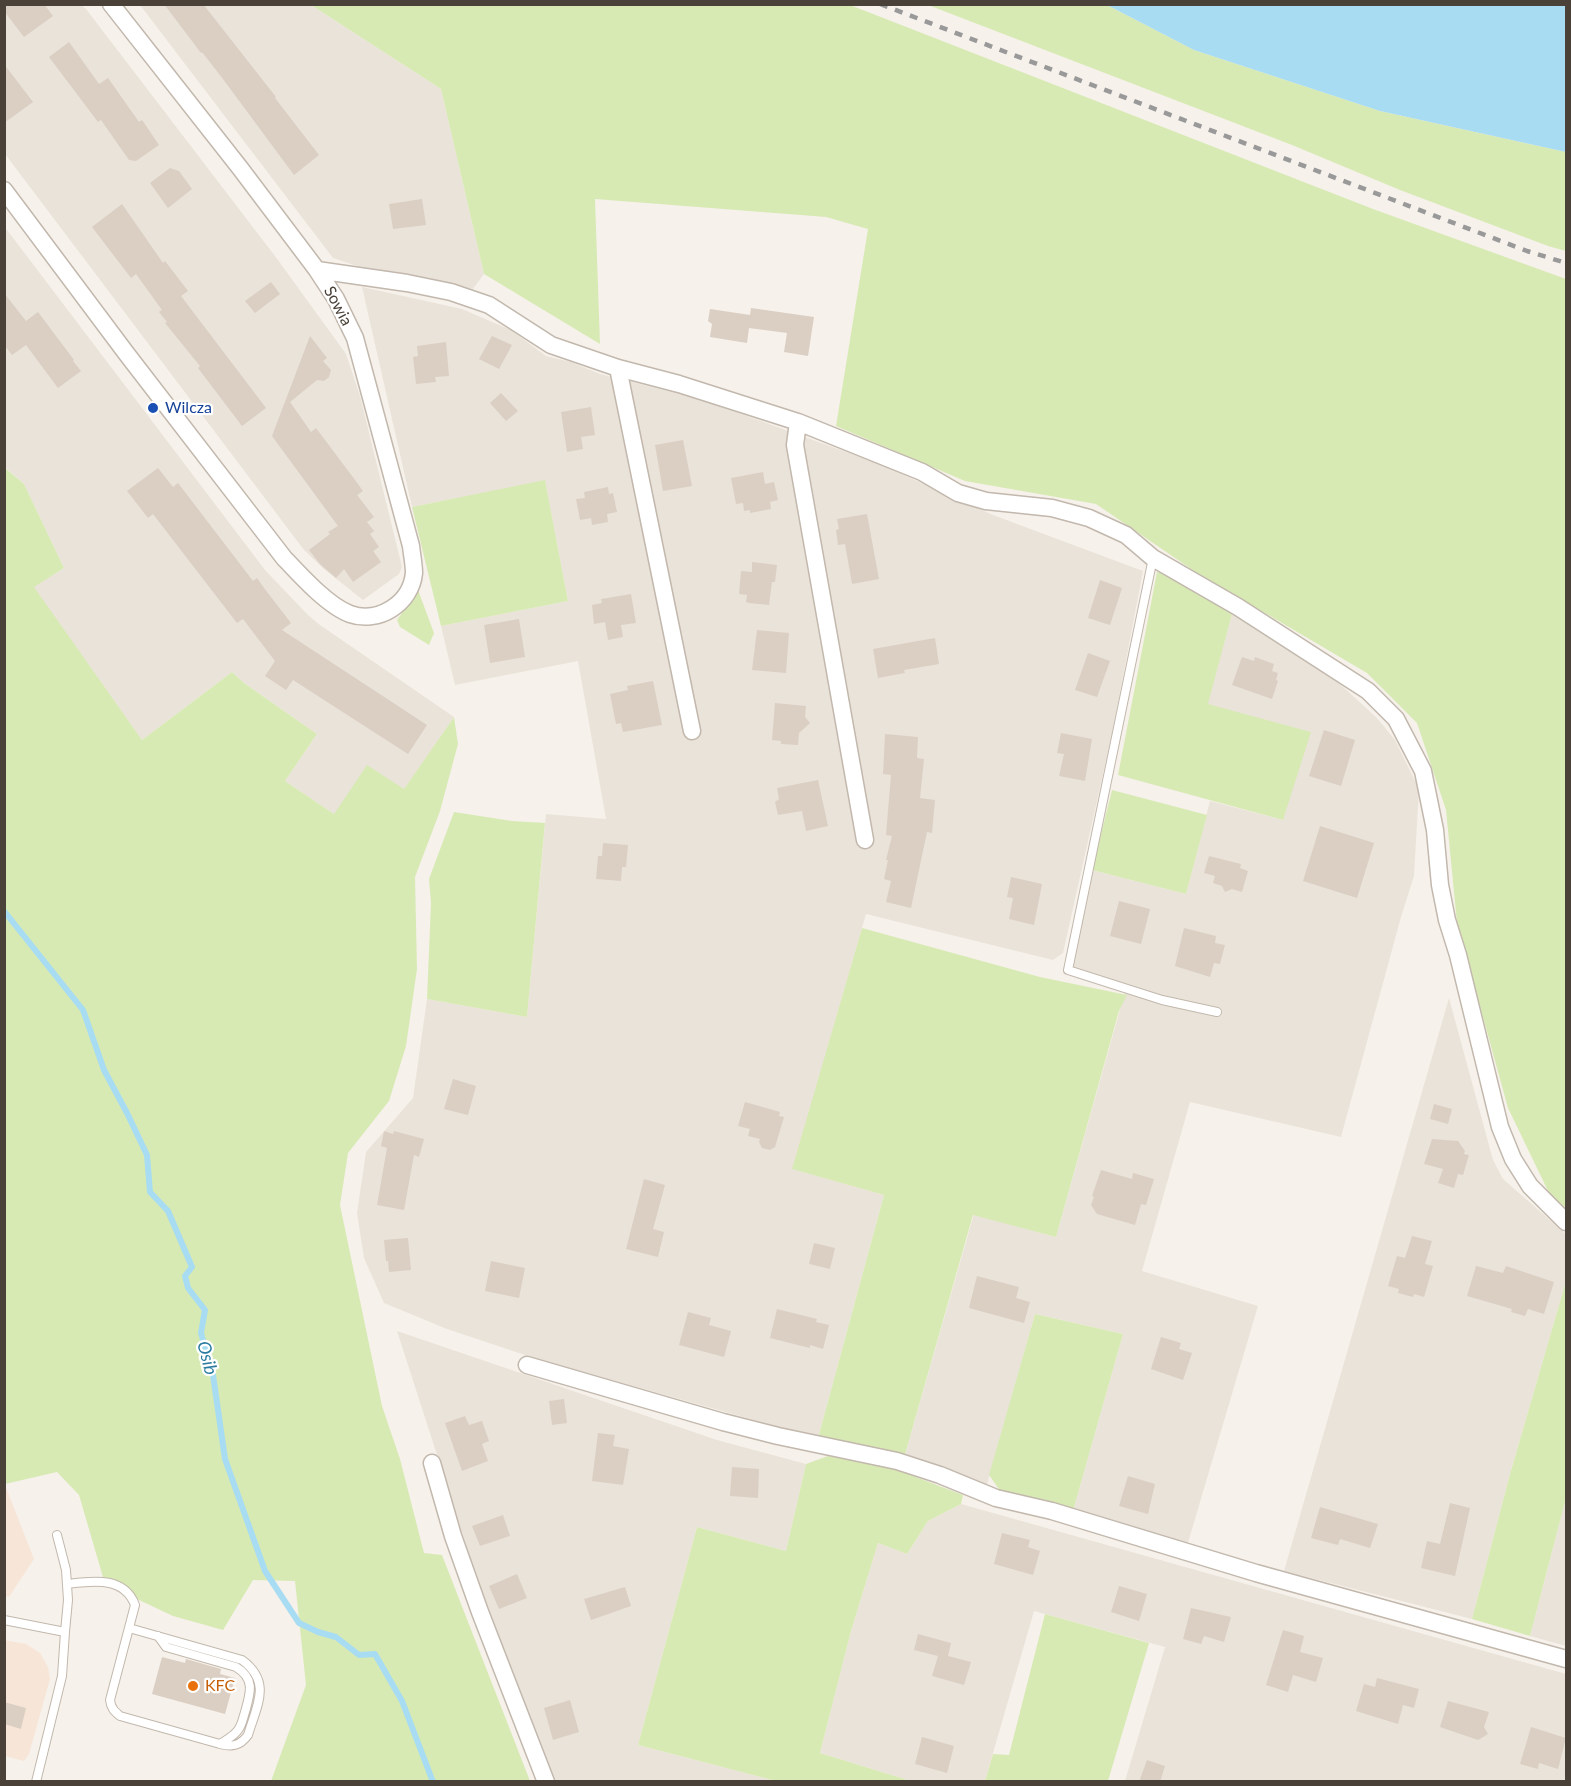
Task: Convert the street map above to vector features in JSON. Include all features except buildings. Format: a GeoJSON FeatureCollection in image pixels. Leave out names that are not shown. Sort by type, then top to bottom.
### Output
{"type":"FeatureCollection","features":[{"type":"Feature","properties":{"kind":"street","name":"Sowia"},"geometry":{"type":"LineString","coordinates":[[4,190],[284,558],[307,582],[339,608],[351,614],[372,618],[391,610],[407,595],[414,574],[411,546],[355,338],[336,299],[317,270],[240,168],[111,4]]}},
{"type":"Feature","properties":{"kind":"street"},"geometry":{"type":"LineString","coordinates":[[317,270],[451,292],[489,305],[551,345],[618,368],[679,384],[798,422],[922,472],[958,493],[986,501],[1052,508],[1089,518],[1126,536],[1153,558],[1238,607],[1347,675],[1368,691],[1396,719],[1423,771],[1435,830],[1440,885],[1447,920],[1458,955],[1500,1127],[1513,1159],[1530,1186],[1566,1222]]}},
{"type":"Feature","properties":{"kind":"street"},"geometry":{"type":"LineString","coordinates":[[618,368],[692,731]]}},
{"type":"Feature","properties":{"kind":"street"},"geometry":{"type":"LineString","coordinates":[[798,422],[795,445],[865,840]]}},
{"type":"Feature","properties":{"kind":"street"},"geometry":{"type":"LineString","coordinates":[[527,1365],[778,1437],[897,1461],[940,1475],[996,1498],[1052,1511],[1256,1573],[1566,1659]]}},
{"type":"Feature","properties":{"kind":"street"},"geometry":{"type":"LineString","coordinates":[[432,1463],[453,1536],[476,1601],[546,1782]]}},
{"type":"Feature","properties":{"kind":"lane"},"geometry":{"type":"LineString","coordinates":[[1153,558],[1068,970],[1162,1000],[1217,1012]]}},
{"type":"Feature","properties":{"kind":"lane"},"geometry":{"type":"LineString","coordinates":[[36,1782],[62,1676],[67,1584],[66,1570],[57,1535]]}},
{"type":"Feature","properties":{"kind":"lane"},"geometry":{"type":"LineString","coordinates":[[67,1584],[94,1581],[123,1587],[135,1605],[110,1700],[115,1712],[120,1716],[220,1744],[238,1745],[248,1735],[261,1693],[261,1685],[251,1666],[242,1660],[129,1628]]}},
{"type":"Feature","properties":{"kind":"lane"},"geometry":{"type":"LineString","coordinates":[[4,1620],[65,1632]]}},
{"type":"Feature","properties":{"kind":"shaded area"},"geometry":{"type":"Polygon","coordinates":[[[5,5],[81,5],[86,9],[278,260],[346,354],[360,396],[402,567],[399,574],[363,600],[304,550],[5,154],[5,5]]]}},
{"type":"Feature","properties":{"kind":"shaded area"},"geometry":{"type":"Polygon","coordinates":[[[140,5],[311,5],[441,89],[484,274],[473,289],[372,271],[333,258],[140,5]]]}},
{"type":"Feature","properties":{"kind":"shaded area"},"geometry":{"type":"Polygon","coordinates":[[[4,226],[265,570],[320,625],[454,717],[404,790],[334,814],[285,781],[317,734],[244,683],[232,672],[142,740],[33,587],[64,568],[24,484],[5,467],[4,226]]]}},
{"type":"Feature","properties":{"kind":"shaded area"},"geometry":{"type":"Polygon","coordinates":[[[362,287],[462,309],[511,330],[546,356],[571,362],[600,374],[703,400],[879,464],[993,515],[1143,571],[1113,729],[1063,953],[1053,960],[866,914],[793,1169],[884,1195],[818,1438],[534,1358],[447,1329],[384,1303],[364,1258],[357,1213],[366,1152],[413,1098],[427,999],[527,1017],[546,814],[606,819],[578,661],[455,685],[441,626],[568,601],[545,481],[412,507],[362,287]]]}},
{"type":"Feature","properties":{"kind":"shaded area"},"geometry":{"type":"Polygon","coordinates":[[[1232,614],[1329,674],[1377,718],[1395,740],[1419,789],[1414,876],[1341,1137],[1190,1102],[1142,1271],[1258,1306],[1187,1546],[1073,1511],[1123,1334],[1035,1314],[986,1488],[904,1458],[974,1214],[1056,1237],[1127,985],[1073,968],[1092,870],[1186,894],[1210,801],[1283,820],[1207,705],[1232,614]]]}},
{"type":"Feature","properties":{"kind":"shaded area"},"geometry":{"type":"Polygon","coordinates":[[[1449,998],[1493,1160],[1503,1179],[1566,1234],[1566,1281],[1510,1474],[1472,1619],[1284,1571],[1449,998]]]}},
{"type":"Feature","properties":{"kind":"shaded area"},"geometry":{"type":"Polygon","coordinates":[[[397,1331],[717,1440],[806,1464],[786,1551],[697,1527],[638,1745],[776,1781],[555,1781],[479,1585],[397,1331]]]}},
{"type":"Feature","properties":{"kind":"shaded area"},"geometry":{"type":"Polygon","coordinates":[[[5,1485],[34,1559],[9,1597],[4,1596],[5,1485]]]}},
{"type":"Feature","properties":{"kind":"shaded area"},"geometry":{"type":"Polygon","coordinates":[[[1566,1498],[1566,1646],[1530,1636],[1566,1498]]]}},
{"type":"Feature","properties":{"kind":"shaded area"},"geometry":{"type":"Polygon","coordinates":[[[961,1504],[1566,1674],[1566,1781],[1125,1781],[1165,1647],[1034,1611],[985,1781],[911,1781],[820,1753],[851,1631],[878,1543],[907,1554],[928,1521],[961,1504]]]}},
{"type":"Feature","properties":{"kind":"shaded area"},"geometry":{"type":"Polygon","coordinates":[[[4,1640],[26,1644],[40,1653],[48,1667],[50,1679],[29,1754],[24,1761],[5,1756],[4,1640]]]}},
{"type":"Feature","properties":{"kind":"green space"},"geometry":{"type":"Polygon","coordinates":[[[311,5],[850,5],[1373,209],[1566,279],[1566,1208],[1549,1193],[1508,1108],[1457,923],[1446,810],[1417,723],[1367,673],[1197,573],[1096,504],[965,481],[836,426],[868,229],[826,217],[595,199],[600,344],[484,274],[441,89],[311,5]]]}},
{"type":"Feature","properties":{"kind":"green space"},"geometry":{"type":"Polygon","coordinates":[[[928,5],[1107,5],[1194,50],[1380,111],[1566,152],[1566,251],[1400,190],[1292,145],[928,5]]]}},
{"type":"Feature","properties":{"kind":"green space"},"geometry":{"type":"Polygon","coordinates":[[[4,467],[24,484],[64,568],[34,587],[142,740],[232,672],[244,683],[317,734],[285,781],[334,814],[367,765],[404,789],[454,717],[458,744],[440,811],[415,877],[417,969],[406,1046],[389,1101],[348,1153],[340,1205],[382,1406],[400,1459],[424,1553],[442,1555],[530,1781],[271,1781],[306,1685],[295,1581],[253,1580],[223,1630],[173,1616],[105,1584],[79,1495],[57,1472],[5,1484],[4,467]]]}},
{"type":"Feature","properties":{"kind":"green space"},"geometry":{"type":"Polygon","coordinates":[[[545,480],[568,601],[441,626],[412,507],[545,480]]]}},
{"type":"Feature","properties":{"kind":"green space"},"geometry":{"type":"Polygon","coordinates":[[[1157,572],[1168,575],[1232,614],[1208,704],[1311,732],[1283,820],[1118,775],[1157,572]]]}},
{"type":"Feature","properties":{"kind":"green space"},"geometry":{"type":"Polygon","coordinates":[[[418,590],[434,633],[429,645],[400,627],[397,620],[418,590]]]}},
{"type":"Feature","properties":{"kind":"green space"},"geometry":{"type":"Polygon","coordinates":[[[1112,790],[1207,815],[1186,894],[1092,870],[1112,790]]]}},
{"type":"Feature","properties":{"kind":"green space"},"geometry":{"type":"Polygon","coordinates":[[[454,812],[512,821],[545,823],[527,1017],[427,999],[431,903],[429,879],[454,812]]]}},
{"type":"Feature","properties":{"kind":"green space"},"geometry":{"type":"Polygon","coordinates":[[[862,928],[1040,977],[1127,995],[1119,1011],[1056,1237],[973,1215],[904,1458],[818,1438],[884,1195],[792,1169],[862,928]]]}},
{"type":"Feature","properties":{"kind":"green space"},"geometry":{"type":"Polygon","coordinates":[[[1566,1281],[1566,1498],[1530,1636],[1472,1619],[1510,1474],[1566,1281]]]}},
{"type":"Feature","properties":{"kind":"green space"},"geometry":{"type":"Polygon","coordinates":[[[1035,1314],[1123,1334],[1073,1511],[1001,1492],[989,1475],[1035,1314]]]}},
{"type":"Feature","properties":{"kind":"green space"},"geometry":{"type":"Polygon","coordinates":[[[828,1456],[892,1468],[963,1495],[961,1504],[928,1521],[907,1554],[878,1543],[851,1631],[820,1753],[911,1781],[776,1781],[638,1745],[697,1527],[786,1551],[806,1464],[828,1456]]]}},
{"type":"Feature","properties":{"kind":"green space"},"geometry":{"type":"Polygon","coordinates":[[[1045,1614],[1149,1643],[1108,1781],[985,1781],[993,1754],[1009,1755],[1045,1614]]]}},
{"type":"Feature","properties":{"kind":"water"},"geometry":{"type":"Polygon","coordinates":[[[1107,5],[1566,5],[1566,152],[1380,111],[1194,50],[1107,5]]]}},
{"type":"Feature","properties":{"kind":"waterway","name":"Osib"},"geometry":{"type":"LineString","coordinates":[[4,911],[83,1010],[104,1070],[147,1155],[150,1192],[168,1211],[192,1267],[185,1276],[188,1288],[205,1310],[201,1333],[213,1375],[225,1459],[265,1571],[299,1623],[336,1637],[359,1655],[375,1654],[402,1701],[433,1782]]}},
{"type":"Feature","properties":{"kind":"railway"},"geometry":{"type":"LineString","coordinates":[[880,4],[1527,251],[1566,263]]}},
{"type":"Feature","properties":{"kind":"place","name":"Wilcza"},"geometry":{"type":"Point","coordinates":[153,408]}},
{"type":"Feature","properties":{"kind":"place","name":"KFC"},"geometry":{"type":"Point","coordinates":[193,1686]}}]}
